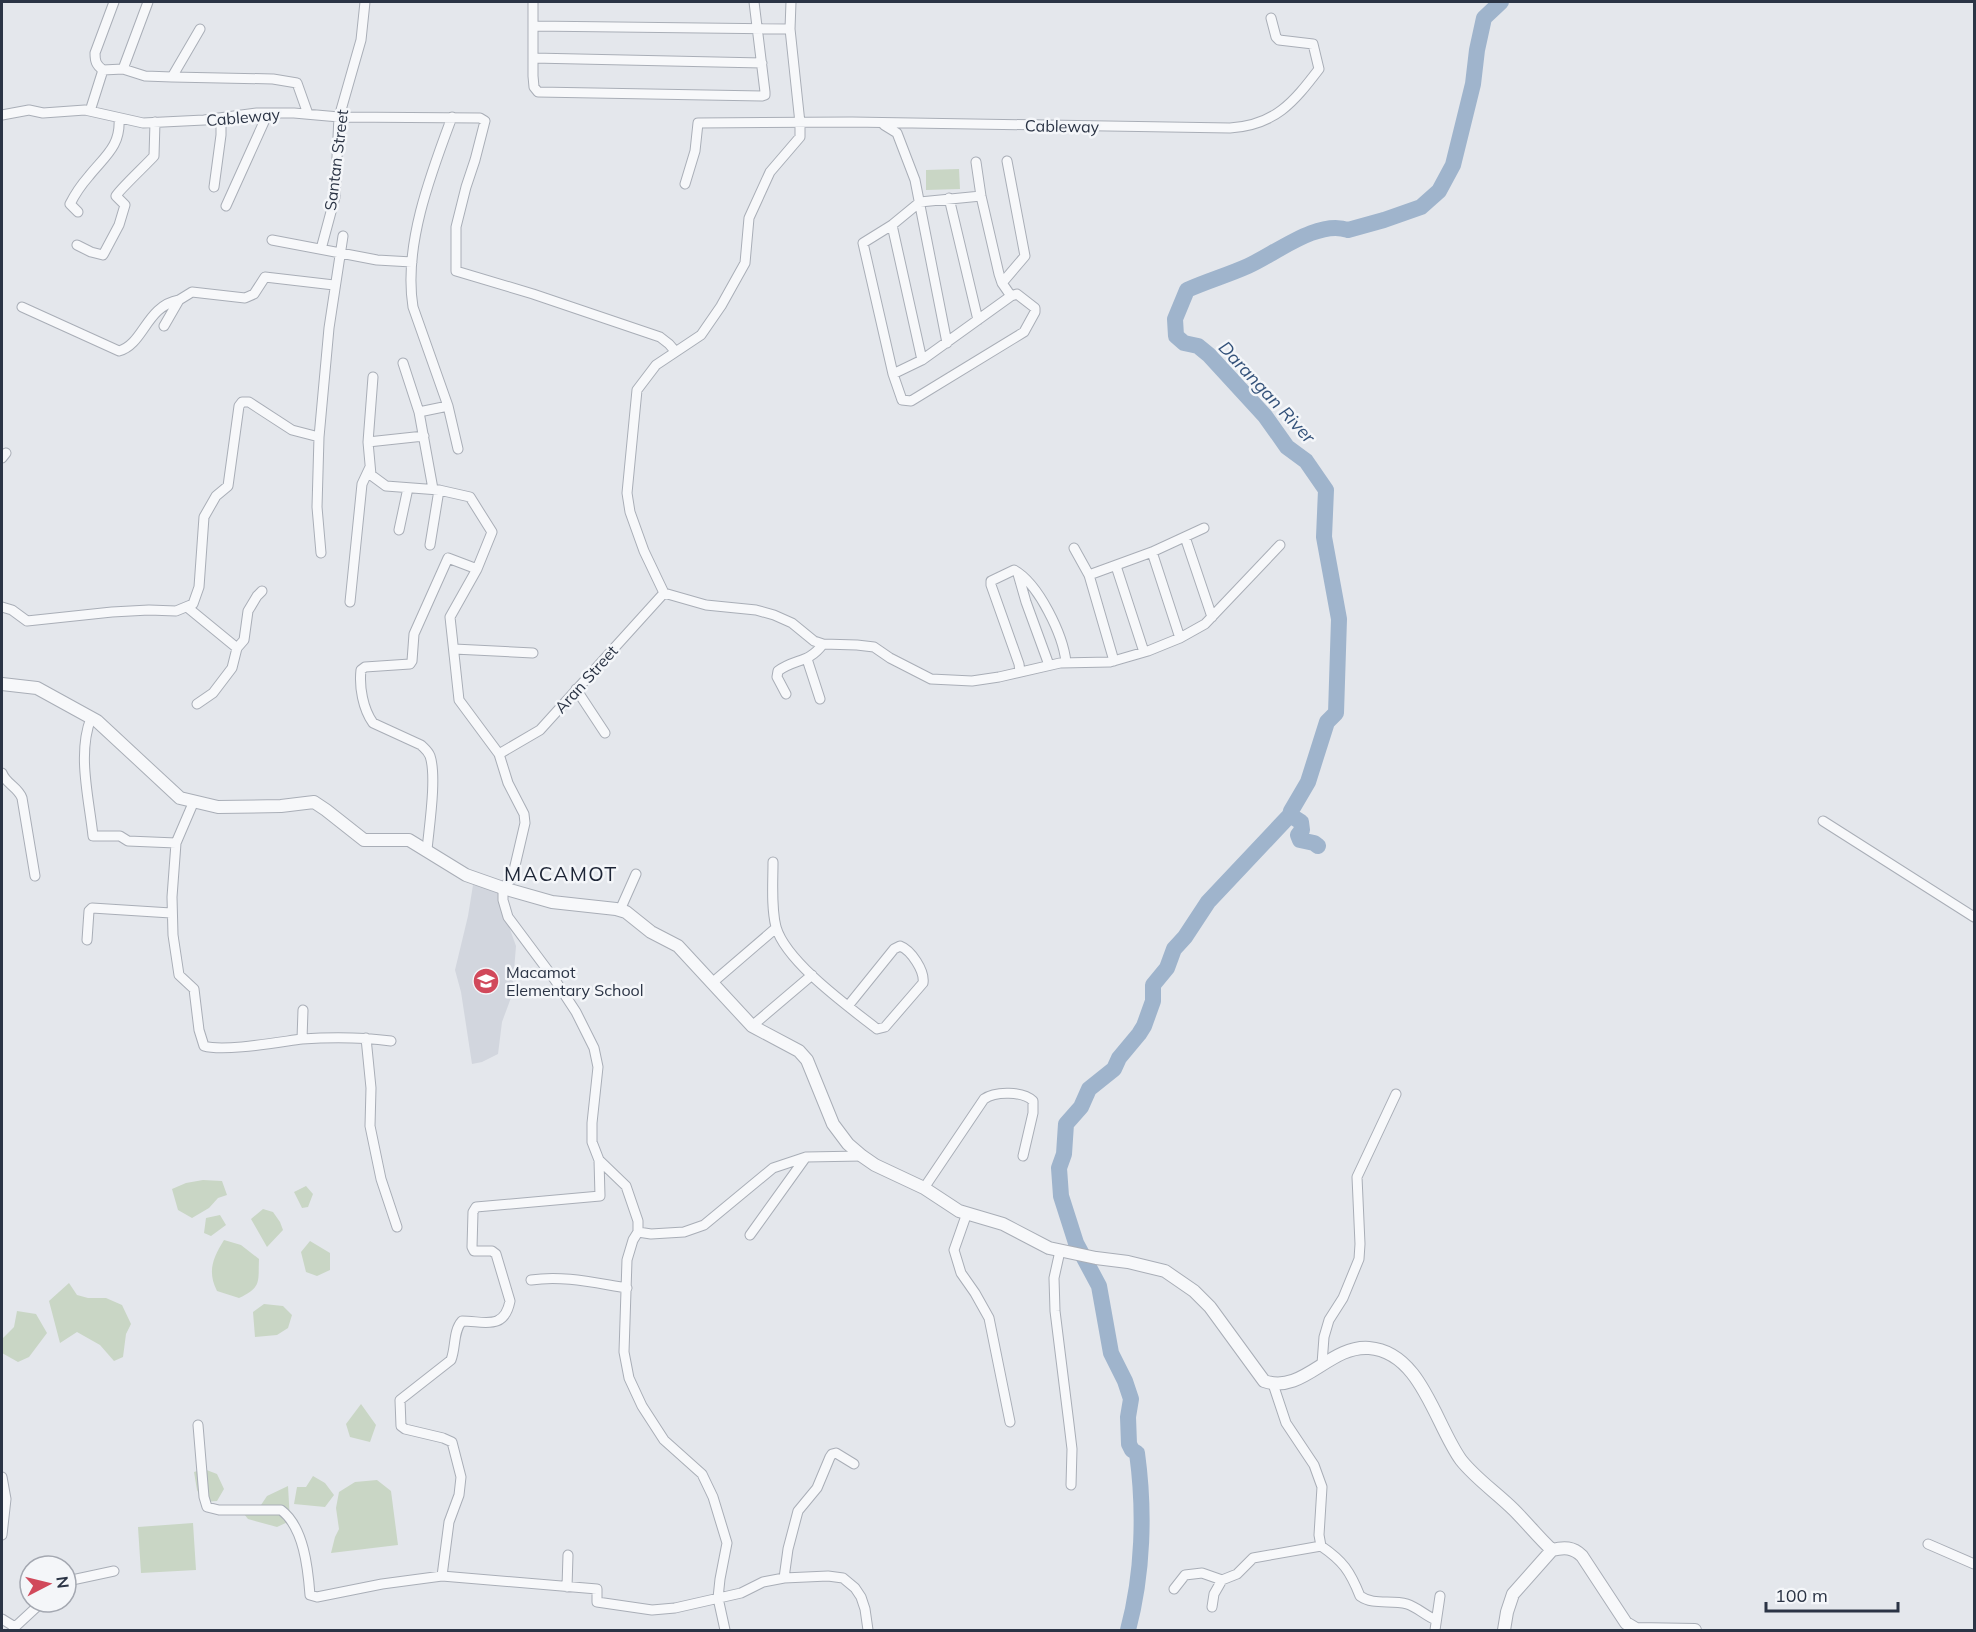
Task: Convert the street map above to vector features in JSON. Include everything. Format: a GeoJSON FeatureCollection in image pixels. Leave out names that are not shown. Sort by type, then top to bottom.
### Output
{"type":"FeatureCollection","features":[{"type":"Feature","properties":{"kind":"street"},"geometry":{"type":"LineString","coordinates":[[114,2],[95,53],[97,66],[103,70],[123,69],[145,76],[273,79],[297,83],[308,114]]}},
{"type":"Feature","properties":{"kind":"street"},"geometry":{"type":"LineString","coordinates":[[123,69],[148,2]]}},
{"type":"Feature","properties":{"kind":"street","name":"Santan Street"},"geometry":{"type":"LineString","coordinates":[[321,249],[334,197],[339,117],[361,40],[365,2]]}},
{"type":"Feature","properties":{"kind":"street"},"geometry":{"type":"LineString","coordinates":[[533,2],[535,91],[762,96],[765,92],[754,2]]}},
{"type":"Feature","properties":{"kind":"street"},"geometry":{"type":"LineString","coordinates":[[791,2],[790,29],[800,137],[770,172],[749,218],[745,263],[725,298],[701,335],[656,365],[637,390],[627,493],[630,512],[644,551],[664,593],[706,605],[756,610],[774,615],[792,623],[814,641],[823,644],[874,647],[931,679],[972,681],[1066,662],[1114,661],[1180,638],[1205,624],[1280,545]]}},
{"type":"Feature","properties":{"kind":"street","name":"Cableway"},"geometry":{"type":"LineString","coordinates":[[685,184],[695,151],[698,123],[1230,128],[1252,126],[1283,109],[1297,98],[1319,69],[1313,44],[1279,40],[1271,18]]}},
{"type":"Feature","properties":{"kind":"street"},"geometry":{"type":"LineString","coordinates":[[533,26],[790,29]]}},
{"type":"Feature","properties":{"kind":"street"},"geometry":{"type":"LineString","coordinates":[[172,77],[200,29]]}},
{"type":"Feature","properties":{"kind":"street"},"geometry":{"type":"LineString","coordinates":[[533,58],[762,63]]}},
{"type":"Feature","properties":{"kind":"street"},"geometry":{"type":"LineString","coordinates":[[90,111],[103,70]]}},
{"type":"Feature","properties":{"kind":"street","name":"Cableway"},"geometry":{"type":"LineString","coordinates":[[2,115],[29,110],[43,113],[90,111],[143,123],[268,113],[339,117],[473,117],[486,121],[465,187],[456,227],[456,271],[533,294],[660,338],[675,351]]}},
{"type":"Feature","properties":{"kind":"street"},"geometry":{"type":"LineString","coordinates":[[226,206],[268,113]]}},
{"type":"Feature","properties":{"kind":"street"},"geometry":{"type":"LineString","coordinates":[[452,117],[422,205],[412,262],[410,292],[448,406],[458,449]]}},
{"type":"Feature","properties":{"kind":"street"},"geometry":{"type":"LineString","coordinates":[[78,212],[70,204],[86,178],[113,148],[120,131],[119,118]]}},
{"type":"Feature","properties":{"kind":"street"},"geometry":{"type":"LineString","coordinates":[[214,187],[221,118]]}},
{"type":"Feature","properties":{"kind":"street"},"geometry":{"type":"LineString","coordinates":[[76,245],[103,255],[109,248],[125,205],[116,196],[117,191],[130,182],[154,156],[155,122]]}},
{"type":"Feature","properties":{"kind":"street"},"geometry":{"type":"LineString","coordinates":[[881,123],[897,133],[907,156],[920,202],[947,343]]}},
{"type":"Feature","properties":{"kind":"street"},"geometry":{"type":"LineString","coordinates":[[1002,284],[1025,256],[1007,161]]}},
{"type":"Feature","properties":{"kind":"street"},"geometry":{"type":"LineString","coordinates":[[976,162],[981,196],[1002,284],[1011,296]]}},
{"type":"Feature","properties":{"kind":"street"},"geometry":{"type":"LineString","coordinates":[[893,374],[922,360],[1011,296],[1017,294],[1035,308],[1035,312],[1024,332],[910,401],[902,400],[893,374],[863,243],[892,225],[920,202],[981,196]]}},
{"type":"Feature","properties":{"kind":"street"},"geometry":{"type":"LineString","coordinates":[[949,198],[978,320]]}},
{"type":"Feature","properties":{"kind":"street"},"geometry":{"type":"LineString","coordinates":[[892,225],[922,360]]}},
{"type":"Feature","properties":{"kind":"street"},"geometry":{"type":"LineString","coordinates":[[321,552],[316,507],[320,437],[334,285],[343,236]]}},
{"type":"Feature","properties":{"kind":"street"},"geometry":{"type":"LineString","coordinates":[[272,240],[377,260],[412,262]]}},
{"type":"Feature","properties":{"kind":"street"},"geometry":{"type":"LineString","coordinates":[[22,307],[119,351],[133,344],[143,327],[165,305],[192,292],[245,298],[254,294],[265,277],[334,285]]}},
{"type":"Feature","properties":{"kind":"street"},"geometry":{"type":"LineString","coordinates":[[164,326],[179,300]]}},
{"type":"Feature","properties":{"kind":"street"},"geometry":{"type":"LineString","coordinates":[[403,363],[419,412],[436,489],[430,545]]}},
{"type":"Feature","properties":{"kind":"street"},"geometry":{"type":"LineString","coordinates":[[373,377],[368,442],[371,475],[386,486],[436,489],[470,497],[492,532],[477,569],[450,617],[459,700],[499,754],[507,783],[524,814],[525,823],[514,870],[511,879],[503,888],[503,900],[508,917],[576,1012],[594,1048],[598,1067],[592,1142],[599,1160],[600,1196],[476,1207],[473,1212],[472,1247],[474,1251],[492,1251],[496,1254],[510,1301],[509,1308],[498,1321],[492,1324],[462,1321],[456,1327],[451,1360],[400,1400],[401,1426],[452,1442],[462,1476],[459,1495],[449,1522],[442,1576]]}},
{"type":"Feature","properties":{"kind":"street"},"geometry":{"type":"LineString","coordinates":[[2,607],[12,610],[27,621],[112,612],[177,611],[193,604],[199,587],[204,518],[216,496],[228,486],[237,411],[242,402],[249,402],[292,430],[320,437]]}},
{"type":"Feature","properties":{"kind":"street"},"geometry":{"type":"LineString","coordinates":[[419,412],[448,406]]}},
{"type":"Feature","properties":{"kind":"street"},"geometry":{"type":"LineString","coordinates":[[368,442],[424,436]]}},
{"type":"Feature","properties":{"kind":"street"},"geometry":{"type":"LineString","coordinates":[[350,602],[362,484],[370,468]]}},
{"type":"Feature","properties":{"kind":"street"},"geometry":{"type":"LineString","coordinates":[[399,530],[408,488]]}},
{"type":"Feature","properties":{"kind":"street"},"geometry":{"type":"LineString","coordinates":[[1089,575],[1152,552],[1204,528]]}},
{"type":"Feature","properties":{"kind":"street"},"geometry":{"type":"LineString","coordinates":[[1185,537],[1212,617]]}},
{"type":"Feature","properties":{"kind":"street"},"geometry":{"type":"LineString","coordinates":[[1074,548],[1089,575],[1114,661]]}},
{"type":"Feature","properties":{"kind":"street"},"geometry":{"type":"LineString","coordinates":[[1152,552],[1180,638]]}},
{"type":"Feature","properties":{"kind":"street"},"geometry":{"type":"LineString","coordinates":[[427,850],[431,758],[428,751],[421,745],[373,723],[368,717],[361,670],[365,667],[410,664],[414,634],[448,558],[477,569]]}},
{"type":"Feature","properties":{"kind":"street"},"geometry":{"type":"LineString","coordinates":[[1116,566],[1144,652]]}},
{"type":"Feature","properties":{"kind":"street"},"geometry":{"type":"LineString","coordinates":[[1020,672],[991,585],[991,581],[1014,570],[1047,608],[1065,653],[1066,662]]}},
{"type":"Feature","properties":{"kind":"street"},"geometry":{"type":"LineString","coordinates":[[1018,573],[1049,665]]}},
{"type":"Feature","properties":{"kind":"street"},"geometry":{"type":"LineString","coordinates":[[197,704],[213,693],[232,668],[237,648],[244,640],[248,611],[262,591]]}},
{"type":"Feature","properties":{"kind":"street","name":"Aran Street"},"geometry":{"type":"LineString","coordinates":[[499,754],[540,730],[664,593]]}},
{"type":"Feature","properties":{"kind":"street"},"geometry":{"type":"LineString","coordinates":[[187,607],[237,648]]}},
{"type":"Feature","properties":{"kind":"street"},"geometry":{"type":"LineString","coordinates":[[786,694],[777,677],[778,671],[816,654],[823,644]]}},
{"type":"Feature","properties":{"kind":"street"},"geometry":{"type":"LineString","coordinates":[[454,649],[533,652]]}},
{"type":"Feature","properties":{"kind":"street"},"geometry":{"type":"LineString","coordinates":[[807,659],[820,699]]}},
{"type":"Feature","properties":{"kind":"street"},"geometry":{"type":"LineString","coordinates":[[2,684],[37,688],[97,721],[180,798],[218,807],[281,806],[314,802],[364,840],[409,840],[466,875],[503,888],[552,902],[626,912],[651,932],[678,946],[752,1026],[799,1051],[807,1060],[833,1124],[848,1144],[875,1165],[924,1188],[959,1211],[1003,1224],[1049,1248],[1165,1271],[1194,1291],[1210,1307],[1264,1381],[1286,1384],[1344,1351],[1368,1348],[1394,1354],[1418,1381],[1461,1460],[1552,1550]]}},
{"type":"Feature","properties":{"kind":"street"},"geometry":{"type":"LineString","coordinates":[[576,689],[605,733]]}},
{"type":"Feature","properties":{"kind":"street"},"geometry":{"type":"LineString","coordinates":[[91,718],[86,731],[83,754],[93,836],[120,836],[128,841],[176,843]]}},
{"type":"Feature","properties":{"kind":"street"},"geometry":{"type":"LineString","coordinates":[[2,773],[8,784],[20,792],[22,798],[35,876]]}},
{"type":"Feature","properties":{"kind":"street"},"geometry":{"type":"LineString","coordinates":[[194,801],[176,843],[171,913],[179,975],[194,989],[199,1030],[204,1046],[226,1047],[302,1040],[366,1038],[391,1041]]}},
{"type":"Feature","properties":{"kind":"street"},"geometry":{"type":"LineString","coordinates":[[1822,821],[1974,917]]}},
{"type":"Feature","properties":{"kind":"street"},"geometry":{"type":"LineString","coordinates":[[773,862],[776,928],[789,950],[812,975],[848,1006],[878,1029],[885,1027],[924,979],[923,974],[906,948],[900,946],[894,949],[848,1006]]}},
{"type":"Feature","properties":{"kind":"street"},"geometry":{"type":"LineString","coordinates":[[620,910],[636,874]]}},
{"type":"Feature","properties":{"kind":"street"},"geometry":{"type":"LineString","coordinates":[[87,940],[89,912],[92,908],[171,913]]}},
{"type":"Feature","properties":{"kind":"street"},"geometry":{"type":"LineString","coordinates":[[712,983],[776,928]]}},
{"type":"Feature","properties":{"kind":"street"},"geometry":{"type":"LineString","coordinates":[[752,1026],[812,975]]}},
{"type":"Feature","properties":{"kind":"street"},"geometry":{"type":"LineString","coordinates":[[302,1040],[303,1010]]}},
{"type":"Feature","properties":{"kind":"street"},"geometry":{"type":"LineString","coordinates":[[366,1038],[372,1088],[370,1126],[381,1179],[397,1227]]}},
{"type":"Feature","properties":{"kind":"street"},"geometry":{"type":"LineString","coordinates":[[924,1188],[984,1099],[990,1095],[1006,1094],[1029,1097],[1033,1101],[1033,1113],[1023,1156]]}},
{"type":"Feature","properties":{"kind":"street"},"geometry":{"type":"LineString","coordinates":[[1322,1364],[1324,1336],[1329,1320],[1343,1298],[1359,1259],[1357,1177],[1396,1094]]}},
{"type":"Feature","properties":{"kind":"street"},"geometry":{"type":"LineString","coordinates":[[638,1232],[651,1234],[684,1232],[704,1225],[773,1168],[806,1157],[862,1156]]}},
{"type":"Feature","properties":{"kind":"street"},"geometry":{"type":"LineString","coordinates":[[750,1235],[806,1157]]}},
{"type":"Feature","properties":{"kind":"street"},"geometry":{"type":"LineString","coordinates":[[599,1160],[626,1186],[636,1211],[638,1232],[627,1260],[624,1352],[629,1377],[642,1407],[664,1440],[702,1474],[713,1497],[727,1543],[718,1598],[725,1630]]}},
{"type":"Feature","properties":{"kind":"street"},"geometry":{"type":"LineString","coordinates":[[967,1213],[954,1250],[961,1273],[989,1318],[1010,1422]]}},
{"type":"Feature","properties":{"kind":"street"},"geometry":{"type":"LineString","coordinates":[[1063,1252],[1054,1278],[1055,1311],[1072,1449],[1071,1485]]}},
{"type":"Feature","properties":{"kind":"street"},"geometry":{"type":"LineString","coordinates":[[531,1280],[563,1278],[627,1288]]}},
{"type":"Feature","properties":{"kind":"street"},"geometry":{"type":"LineString","coordinates":[[1273,1384],[1286,1423],[1314,1465],[1322,1488],[1319,1535],[1321,1546]]}},
{"type":"Feature","properties":{"kind":"street"},"geometry":{"type":"LineString","coordinates":[[198,1425],[204,1497],[207,1506],[219,1510],[281,1510],[284,1512],[295,1528],[307,1557],[310,1595],[317,1597],[382,1584],[442,1576],[597,1589],[597,1602],[652,1610],[675,1608],[741,1593],[763,1582],[784,1578],[828,1576],[848,1581],[861,1597],[868,1630]]}},
{"type":"Feature","properties":{"kind":"street"},"geometry":{"type":"LineString","coordinates":[[784,1578],[788,1549],[798,1511],[817,1488],[830,1456],[836,1454],[854,1464]]}},
{"type":"Feature","properties":{"kind":"street"},"geometry":{"type":"LineString","coordinates":[[2,1477],[6,1499],[2,1536]]}},
{"type":"Feature","properties":{"kind":"street"},"geometry":{"type":"LineString","coordinates":[[1928,1544],[1974,1564]]}},
{"type":"Feature","properties":{"kind":"street"},"geometry":{"type":"LineString","coordinates":[[1212,1607],[1214,1594],[1222,1580],[1236,1574],[1253,1558],[1321,1546],[1338,1557],[1349,1571],[1363,1598],[1377,1602],[1409,1604],[1436,1620]]}},
{"type":"Feature","properties":{"kind":"street"},"geometry":{"type":"LineString","coordinates":[[1504,1630],[1513,1594],[1552,1550],[1562,1548],[1576,1550],[1582,1556],[1626,1623],[1636,1629],[1695,1630]]}},
{"type":"Feature","properties":{"kind":"street"},"geometry":{"type":"LineString","coordinates":[[567,1587],[568,1555]]}},
{"type":"Feature","properties":{"kind":"street"},"geometry":{"type":"LineString","coordinates":[[78,1579],[114,1571]]}},
{"type":"Feature","properties":{"kind":"street"},"geometry":{"type":"LineString","coordinates":[[1174,1589],[1185,1575],[1202,1573],[1222,1580]]}},
{"type":"Feature","properties":{"kind":"street"},"geometry":{"type":"LineString","coordinates":[[1435,1630],[1440,1596]]}},
{"type":"Feature","properties":{"kind":"street"},"geometry":{"type":"LineString","coordinates":[[2,1619],[14,1629],[30,1614]]}},
{"type":"Feature","properties":{"kind":"shaded area","name":"Macamot Elementary School"},"geometry":{"type":"Polygon","coordinates":[[[473,885],[500,891],[502,907],[516,946],[512,995],[502,1022],[498,1054],[472,1064],[461,992],[455,970],[473,885]]]}},
{"type":"Feature","properties":{"kind":"green space"},"geometry":{"type":"Polygon","coordinates":[[[959,169],[960,189],[926,190],[926,170],[959,169]]]}},
{"type":"Feature","properties":{"kind":"green space"},"geometry":{"type":"Polygon","coordinates":[[[203,1180],[222,1181],[227,1195],[218,1198],[209,1208],[192,1218],[178,1210],[172,1189],[186,1183],[203,1180]]]}},
{"type":"Feature","properties":{"kind":"green space"},"geometry":{"type":"Polygon","coordinates":[[[306,1186],[313,1194],[308,1207],[302,1208],[294,1192],[306,1186]]]}},
{"type":"Feature","properties":{"kind":"green space"},"geometry":{"type":"Polygon","coordinates":[[[263,1209],[273,1212],[283,1230],[267,1247],[251,1219],[263,1209]]]}},
{"type":"Feature","properties":{"kind":"green space"},"geometry":{"type":"Polygon","coordinates":[[[220,1215],[226,1225],[211,1236],[204,1233],[206,1218],[220,1215]]]}},
{"type":"Feature","properties":{"kind":"green space"},"geometry":{"type":"Polygon","coordinates":[[[224,1240],[241,1245],[259,1259],[259,1273],[255,1287],[239,1298],[217,1291],[212,1277],[213,1265],[224,1240]]]}},
{"type":"Feature","properties":{"kind":"green space"},"geometry":{"type":"Polygon","coordinates":[[[310,1241],[330,1253],[330,1270],[317,1276],[306,1272],[301,1252],[310,1241]]]}},
{"type":"Feature","properties":{"kind":"green space"},"geometry":{"type":"Polygon","coordinates":[[[69,1283],[77,1295],[88,1298],[106,1298],[122,1305],[131,1324],[126,1334],[123,1357],[114,1361],[100,1345],[77,1332],[60,1343],[49,1301],[69,1283]]]}},
{"type":"Feature","properties":{"kind":"green space"},"geometry":{"type":"Polygon","coordinates":[[[264,1304],[283,1306],[292,1315],[288,1328],[277,1335],[255,1337],[253,1312],[264,1304]]]}},
{"type":"Feature","properties":{"kind":"green space"},"geometry":{"type":"Polygon","coordinates":[[[17,1311],[36,1314],[47,1333],[29,1357],[18,1362],[2,1353],[2,1339],[14,1327],[17,1311]]]}},
{"type":"Feature","properties":{"kind":"green space"},"geometry":{"type":"Polygon","coordinates":[[[361,1404],[376,1425],[370,1442],[350,1437],[346,1424],[361,1404]]]}},
{"type":"Feature","properties":{"kind":"green space"},"geometry":{"type":"Polygon","coordinates":[[[204,1469],[217,1474],[224,1489],[217,1501],[203,1502],[197,1490],[194,1472],[204,1469]]]}},
{"type":"Feature","properties":{"kind":"green space"},"geometry":{"type":"Polygon","coordinates":[[[313,1476],[325,1483],[334,1495],[325,1507],[294,1504],[297,1487],[306,1487],[313,1476]]]}},
{"type":"Feature","properties":{"kind":"green space"},"geometry":{"type":"Polygon","coordinates":[[[377,1480],[391,1491],[398,1545],[331,1553],[339,1529],[336,1508],[339,1492],[355,1482],[377,1480]]]}},
{"type":"Feature","properties":{"kind":"green space"},"geometry":{"type":"Polygon","coordinates":[[[288,1486],[290,1521],[277,1527],[248,1519],[240,1509],[259,1508],[267,1496],[288,1486]]]}},
{"type":"Feature","properties":{"kind":"green space"},"geometry":{"type":"Polygon","coordinates":[[[193,1523],[196,1570],[141,1573],[138,1527],[193,1523]]]}},
{"type":"Feature","properties":{"kind":"waterway","name":"Darangan River"},"geometry":{"type":"LineString","coordinates":[[1318,846],[1300,840],[1298,835],[1302,830],[1301,822],[1290,815],[1308,782],[1327,722],[1336,713],[1339,619],[1324,537],[1326,490],[1306,461],[1287,447],[1265,416],[1209,355],[1198,346],[1184,343],[1176,336],[1175,319],[1187,290],[1248,266],[1310,233],[1336,228],[1348,230],[1421,207],[1439,191],[1453,165],[1473,84],[1484,18],[1501,2]]}},
{"type":"Feature","properties":{"kind":"waterway","name":"Darangan River"},"geometry":{"type":"LineString","coordinates":[[1128,1630],[1140,1565],[1142,1520],[1137,1453],[1129,1444],[1128,1417],[1131,1399],[1111,1353],[1099,1286],[1076,1243],[1061,1196],[1059,1168],[1064,1154],[1066,1124],[1081,1107],[1089,1089],[1114,1069],[1119,1058],[1139,1034],[1153,1001],[1153,985],[1167,968],[1174,949],[1185,937],[1208,902],[1290,815]]}},
{"type":"Feature","properties":{"kind":"place","name":"Macamot Elementary School"},"geometry":{"type":"Point","coordinates":[486,981]}},
{"type":"Feature","properties":{"kind":"district","name":"MACAMOT"},"geometry":{"type":"Point","coordinates":[561,873]}}]}
